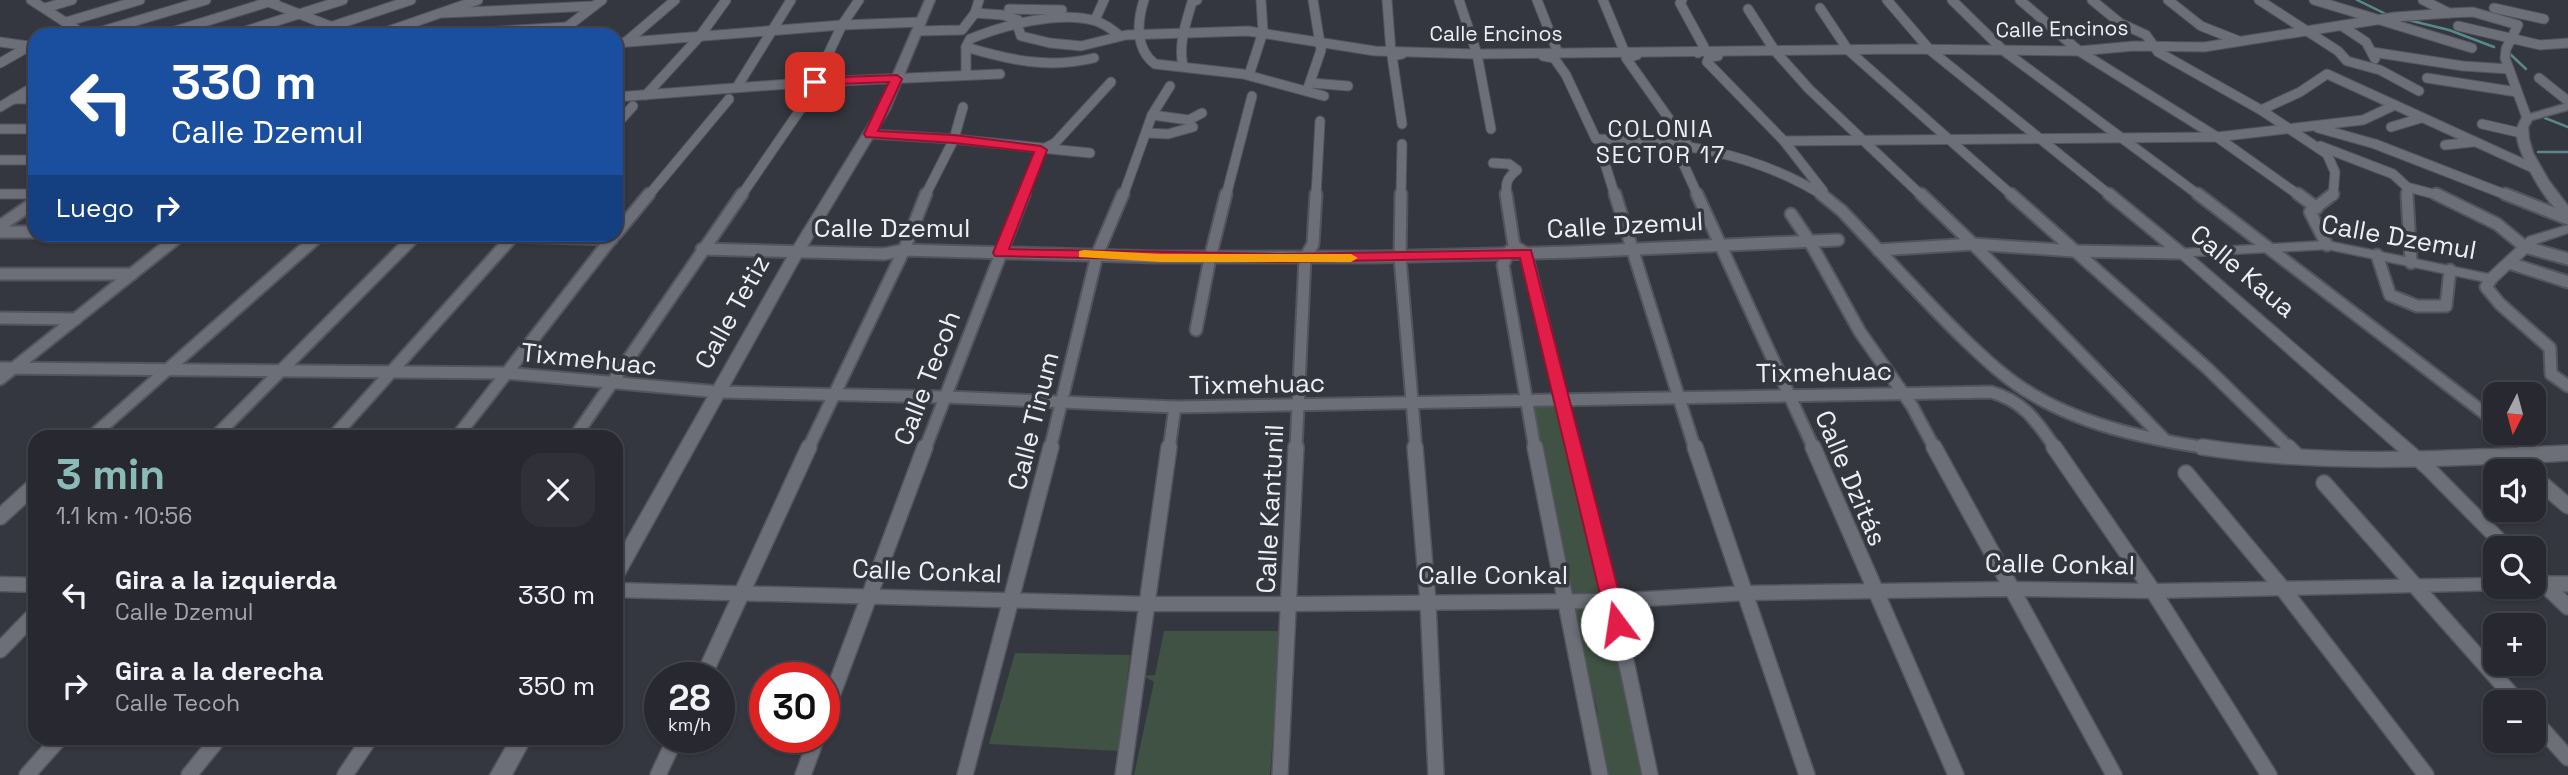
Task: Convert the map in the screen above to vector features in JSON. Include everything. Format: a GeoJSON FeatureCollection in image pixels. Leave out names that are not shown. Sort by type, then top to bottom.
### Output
{"type":"FeatureCollection","features":[{"type":"Feature","properties":{"kind":"street"},"geometry":{"type":"LineString","coordinates":[[31,0],[76,28]]}},
{"type":"Feature","properties":{"kind":"street"},"geometry":{"type":"LineString","coordinates":[[45,8],[72,0]]}},
{"type":"Feature","properties":{"kind":"street"},"geometry":{"type":"LineString","coordinates":[[66,22],[140,0]]}},
{"type":"Feature","properties":{"kind":"street"},"geometry":{"type":"LineString","coordinates":[[111,28],[206,0]]}},
{"type":"Feature","properties":{"kind":"street"},"geometry":{"type":"LineString","coordinates":[[255,28],[343,0]]}},
{"type":"Feature","properties":{"kind":"street"},"geometry":{"type":"LineString","coordinates":[[328,28],[411,0]]}},
{"type":"Feature","properties":{"kind":"street"},"geometry":{"type":"LineString","coordinates":[[398,28],[478,0]]}},
{"type":"Feature","properties":{"kind":"street"},"geometry":{"type":"LineString","coordinates":[[623,44],[675,0]]}},
{"type":"Feature","properties":{"kind":"street"},"geometry":{"type":"LineString","coordinates":[[646,95],[700,36],[726,0]]}},
{"type":"Feature","properties":{"kind":"street"},"geometry":{"type":"LineString","coordinates":[[737,87],[791,0]]}},
{"type":"Feature","properties":{"kind":"street"},"geometry":{"type":"LineString","coordinates":[[815,82],[842,25],[859,0]]}},
{"type":"Feature","properties":{"kind":"street","name":"Calle Tetiz"},"geometry":{"type":"LineString","coordinates":[[623,561],[797,252],[870,134],[897,79],[930,0]]}},
{"type":"Feature","properties":{"kind":"street"},"geometry":{"type":"LineString","coordinates":[[623,42],[842,25],[919,27],[958,32],[975,13],[979,0]]}},
{"type":"Feature","properties":{"kind":"street"},"geometry":{"type":"LineString","coordinates":[[1006,12],[1014,0]]}},
{"type":"Feature","properties":{"kind":"street"},"geometry":{"type":"LineString","coordinates":[[1095,20],[1104,0]]}},
{"type":"Feature","properties":{"kind":"street"},"geometry":{"type":"LineString","coordinates":[[1144,0],[1138,26],[1139,35],[1149,60],[1157,65],[1249,75],[1309,87],[1348,86]]}},
{"type":"Feature","properties":{"kind":"street"},"geometry":{"type":"LineString","coordinates":[[1183,66],[1181,61],[1184,34],[1192,2],[1197,0]]}},
{"type":"Feature","properties":{"kind":"street"},"geometry":{"type":"LineString","coordinates":[[1249,75],[1263,32],[1261,0]]}},
{"type":"Feature","properties":{"kind":"street"},"geometry":{"type":"LineString","coordinates":[[1309,87],[1321,50],[1313,0]]}},
{"type":"Feature","properties":{"kind":"street"},"geometry":{"type":"LineString","coordinates":[[1387,0],[1391,52]]}},
{"type":"Feature","properties":{"kind":"street"},"geometry":{"type":"LineString","coordinates":[[1459,0],[1477,54],[1492,129]]}},
{"type":"Feature","properties":{"kind":"street"},"geometry":{"type":"LineString","coordinates":[[1537,0],[1558,53]]}},
{"type":"Feature","properties":{"kind":"street"},"geometry":{"type":"LineString","coordinates":[[1603,0],[1631,66],[1689,147]]}},
{"type":"Feature","properties":{"kind":"street"},"geometry":{"type":"LineString","coordinates":[[1682,0],[1680,3],[1704,47],[1698,52]]}},
{"type":"Feature","properties":{"kind":"street"},"geometry":{"type":"LineString","coordinates":[[1887,0],[1930,50]]}},
{"type":"Feature","properties":{"kind":"street"},"geometry":{"type":"LineString","coordinates":[[1952,0],[2004,51],[2124,138],[2483,412]]}},
{"type":"Feature","properties":{"kind":"street"},"geometry":{"type":"LineString","coordinates":[[2020,0],[2079,51],[2217,136],[2317,208]]}},
{"type":"Feature","properties":{"kind":"street"},"geometry":{"type":"LineString","coordinates":[[2092,0],[2120,23],[2146,35],[2168,58],[2260,110],[2327,154],[2335,172],[2333,196],[2310,212],[2327,244]]}},
{"type":"Feature","properties":{"kind":"street"},"geometry":{"type":"LineString","coordinates":[[2168,0],[2201,26],[2243,43]]}},
{"type":"Feature","properties":{"kind":"street"},"geometry":{"type":"LineString","coordinates":[[2259,0],[2338,51],[2347,61],[2380,70],[2419,91]]}},
{"type":"Feature","properties":{"kind":"street"},"geometry":{"type":"LineString","coordinates":[[2314,0],[2472,48]]}},
{"type":"Feature","properties":{"kind":"street"},"geometry":{"type":"LineString","coordinates":[[2423,0],[2449,13]]}},
{"type":"Feature","properties":{"kind":"street"},"geometry":{"type":"LineString","coordinates":[[2456,0],[2473,12]]}},
{"type":"Feature","properties":{"kind":"street"},"geometry":{"type":"LineString","coordinates":[[184,28],[268,1],[331,27]]}},
{"type":"Feature","properties":{"kind":"street"},"geometry":{"type":"LineString","coordinates":[[1047,1],[1072,19]]}},
{"type":"Feature","properties":{"kind":"street"},"geometry":{"type":"LineString","coordinates":[[443,13],[598,3]]}},
{"type":"Feature","properties":{"kind":"street"},"geometry":{"type":"LineString","coordinates":[[550,28],[567,27],[598,3]]}},
{"type":"Feature","properties":{"kind":"street"},"geometry":{"type":"LineString","coordinates":[[1820,8],[1848,50],[2208,369],[2297,456]]}},
{"type":"Feature","properties":{"kind":"street"},"geometry":{"type":"LineString","coordinates":[[2495,8],[2544,19]]}},
{"type":"Feature","properties":{"kind":"street","name":"Calle Encinos"},"geometry":{"type":"LineString","coordinates":[[1020,25],[1021,36],[1068,46],[1087,46],[1120,36],[1263,32],[1409,53],[1626,55],[1848,50],[2079,51],[2134,46],[2156,48],[2243,43],[2393,17],[2495,8],[2518,25],[2510,39],[2505,58],[2527,118]]}},
{"type":"Feature","properties":{"kind":"street"},"geometry":{"type":"LineString","coordinates":[[1748,9],[1775,51],[1809,89],[1973,244],[2167,442]]}},
{"type":"Feature","properties":{"kind":"street"},"geometry":{"type":"LineString","coordinates":[[975,13],[1062,10]]}},
{"type":"Feature","properties":{"kind":"street"},"geometry":{"type":"LineString","coordinates":[[1006,12],[1022,21],[1020,25]]}},
{"type":"Feature","properties":{"kind":"street"},"geometry":{"type":"LineString","coordinates":[[966,75],[966,47],[970,39],[976,36],[1020,25],[1072,19],[1095,20],[1120,36]]}},
{"type":"Feature","properties":{"kind":"street"},"geometry":{"type":"LineString","coordinates":[[2342,26],[2366,42],[2380,70]]}},
{"type":"Feature","properties":{"kind":"street"},"geometry":{"type":"LineString","coordinates":[[2458,26],[2510,39],[2555,45],[2568,43]]}},
{"type":"Feature","properties":{"kind":"street"},"geometry":{"type":"LineString","coordinates":[[0,42],[28,46]]}},
{"type":"Feature","properties":{"kind":"street"},"geometry":{"type":"LineString","coordinates":[[966,47],[1032,64],[1062,64],[1094,58]]}},
{"type":"Feature","properties":{"kind":"street"},"geometry":{"type":"LineString","coordinates":[[0,62],[28,49]]}},
{"type":"Feature","properties":{"kind":"street","name":"Calle Kaua"},"geometry":{"type":"LineString","coordinates":[[1930,50],[2181,253],[2417,459],[2496,536]]}},
{"type":"Feature","properties":{"kind":"street"},"geometry":{"type":"LineString","coordinates":[[1516,52],[1554,58],[1566,75],[1596,139],[1637,140],[1730,154],[1793,176],[1830,199]]}},
{"type":"Feature","properties":{"kind":"street"},"geometry":{"type":"LineString","coordinates":[[1750,52],[1745,56],[1709,57],[1707,62],[1784,141],[1830,199],[1928,304],[2016,393],[2153,592],[2269,775]]}},
{"type":"Feature","properties":{"kind":"street"},"geometry":{"type":"LineString","coordinates":[[2372,52],[2463,66],[2509,69]]}},
{"type":"Feature","properties":{"kind":"street"},"geometry":{"type":"LineString","coordinates":[[1402,124],[1392,57],[1409,53]]}},
{"type":"Feature","properties":{"kind":"street"},"geometry":{"type":"LineString","coordinates":[[623,97],[815,82],[1000,74]]}},
{"type":"Feature","properties":{"kind":"street"},"geometry":{"type":"LineString","coordinates":[[2260,110],[2300,92],[2327,74],[2535,169]]}},
{"type":"Feature","properties":{"kind":"street"},"geometry":{"type":"LineString","coordinates":[[2427,78],[2517,92]]}},
{"type":"Feature","properties":{"kind":"street"},"geometry":{"type":"LineString","coordinates":[[2539,78],[2568,104],[2527,118],[2521,133],[2535,169],[2568,217]]}},
{"type":"Feature","properties":{"kind":"street"},"geometry":{"type":"LineString","coordinates":[[1041,150],[1055,144],[1111,82]]}},
{"type":"Feature","properties":{"kind":"street","name":"Calle Tinum"},"geometry":{"type":"LineString","coordinates":[[965,775],[1062,404],[1097,255],[1153,115],[1170,86]]}},
{"type":"Feature","properties":{"kind":"street"},"geometry":{"type":"LineString","coordinates":[[1309,87],[1324,96]]}},
{"type":"Feature","properties":{"kind":"street"},"geometry":{"type":"LineString","coordinates":[[0,107],[28,90]]}},
{"type":"Feature","properties":{"kind":"street"},"geometry":{"type":"LineString","coordinates":[[579,430],[811,94]]}},
{"type":"Feature","properties":{"kind":"street"},"geometry":{"type":"LineString","coordinates":[[1196,330],[1210,258],[1252,96]]}},
{"type":"Feature","properties":{"kind":"street"},"geometry":{"type":"LineString","coordinates":[[13,99],[28,99]]}},
{"type":"Feature","properties":{"kind":"street"},"geometry":{"type":"LineString","coordinates":[[623,225],[729,99]]}},
{"type":"Feature","properties":{"kind":"street"},"geometry":{"type":"LineString","coordinates":[[623,118],[634,106]]}},
{"type":"Feature","properties":{"kind":"street"},"geometry":{"type":"LineString","coordinates":[[1784,141],[2217,136],[2363,120],[2395,106]]}},
{"type":"Feature","properties":{"kind":"street"},"geometry":{"type":"LineString","coordinates":[[710,662],[833,394],[904,250],[927,192],[954,139],[963,107]]}},
{"type":"Feature","properties":{"kind":"street"},"geometry":{"type":"LineString","coordinates":[[1153,115],[1189,120],[1202,113]]}},
{"type":"Feature","properties":{"kind":"street"},"geometry":{"type":"LineString","coordinates":[[2391,127],[2421,118]]}},
{"type":"Feature","properties":{"kind":"street","name":"Calle Kantunil"},"geometry":{"type":"LineString","coordinates":[[1280,775],[1305,258],[1313,244],[1320,121]]}},
{"type":"Feature","properties":{"kind":"street"},"geometry":{"type":"LineString","coordinates":[[2482,124],[2521,133]]}},
{"type":"Feature","properties":{"kind":"street"},"geometry":{"type":"LineString","coordinates":[[1147,133],[1168,134],[1193,127]]}},
{"type":"Feature","properties":{"kind":"street"},"geometry":{"type":"LineString","coordinates":[[2314,127],[2375,144],[2568,217]]}},
{"type":"Feature","properties":{"kind":"street"},"geometry":{"type":"LineString","coordinates":[[0,129],[28,129]]}},
{"type":"Feature","properties":{"kind":"street"},"geometry":{"type":"LineString","coordinates":[[870,134],[954,139],[1090,153]]}},
{"type":"Feature","properties":{"kind":"street"},"geometry":{"type":"LineString","coordinates":[[2308,141],[2393,174],[2407,187],[2438,195],[2463,206],[2497,224],[2525,247],[2568,259]]}},
{"type":"Feature","properties":{"kind":"street"},"geometry":{"type":"LineString","coordinates":[[2445,145],[2473,142]]}},
{"type":"Feature","properties":{"kind":"street"},"geometry":{"type":"LineString","coordinates":[[1402,144],[1399,257],[1428,602],[1436,775]]}},
{"type":"Feature","properties":{"kind":"street","name":"Calle Tecoh"},"geometry":{"type":"LineString","coordinates":[[840,674],[1041,150]]}},
{"type":"Feature","properties":{"kind":"street"},"geometry":{"type":"LineString","coordinates":[[1602,155],[1677,396],[1807,775]]}},
{"type":"Feature","properties":{"kind":"street"},"geometry":{"type":"LineString","coordinates":[[0,160],[28,160]]}},
{"type":"Feature","properties":{"kind":"street"},"geometry":{"type":"LineString","coordinates":[[1493,163],[1509,164],[1517,170],[1508,178],[1505,186],[1515,251],[1560,401],[1611,601],[1650,775]]}},
{"type":"Feature","properties":{"kind":"street","name":"Calle Dzitás"},"geometry":{"type":"LineString","coordinates":[[1683,163],[1790,395],[1956,775]]}},
{"type":"Feature","properties":{"kind":"street"},"geometry":{"type":"LineString","coordinates":[[2407,187],[2411,262]]}},
{"type":"Feature","properties":{"kind":"street"},"geometry":{"type":"LineString","coordinates":[[0,194],[28,194]]}},
{"type":"Feature","properties":{"kind":"street"},"geometry":{"type":"LineString","coordinates":[[0,226],[28,207]]}},
{"type":"Feature","properties":{"kind":"street"},"geometry":{"type":"LineString","coordinates":[[1791,214],[1810,242],[1860,332],[1912,405],[2010,589],[2114,775]]}},
{"type":"Feature","properties":{"kind":"street"},"geometry":{"type":"LineString","coordinates":[[2568,229],[2533,240],[2491,279],[2486,287],[2500,304],[2550,348],[2551,373],[2568,386]]}},
{"type":"Feature","properties":{"kind":"street"},"geometry":{"type":"LineString","coordinates":[[0,232],[28,232]]}},
{"type":"Feature","properties":{"kind":"street","name":"Calle Dzemul"},"geometry":{"type":"LineString","coordinates":[[702,249],[884,254],[904,250],[1305,258],[1399,257],[1838,240]]}},
{"type":"Feature","properties":{"kind":"street"},"geometry":{"type":"LineString","coordinates":[[0,379],[172,242]]}},
{"type":"Feature","properties":{"kind":"street"},"geometry":{"type":"LineString","coordinates":[[99,430],[312,242]]}},
{"type":"Feature","properties":{"kind":"street"},"geometry":{"type":"LineString","coordinates":[[222,430],[409,242]]}},
{"type":"Feature","properties":{"kind":"street"},"geometry":{"type":"LineString","coordinates":[[338,430],[509,242]]}},
{"type":"Feature","properties":{"kind":"street"},"geometry":{"type":"LineString","coordinates":[[462,430],[609,242]]}},
{"type":"Feature","properties":{"kind":"street","name":"Calle Dzemul"},"geometry":{"type":"LineString","coordinates":[[1878,250],[1973,244],[2074,251],[2181,253],[2327,244],[2491,279]]}},
{"type":"Feature","properties":{"kind":"street"},"geometry":{"type":"LineString","coordinates":[[1515,251],[1503,265],[1526,402],[1600,775]]}},
{"type":"Feature","properties":{"kind":"street"},"geometry":{"type":"LineString","coordinates":[[2376,255],[2390,295],[2405,304],[2427,308],[2446,306],[2451,271]]}},
{"type":"Feature","properties":{"kind":"street"},"geometry":{"type":"LineString","coordinates":[[2509,263],[2568,282]]}},
{"type":"Feature","properties":{"kind":"street"},"geometry":{"type":"LineString","coordinates":[[0,274],[132,274]]}},
{"type":"Feature","properties":{"kind":"street"},"geometry":{"type":"LineString","coordinates":[[0,317],[76,319]]}},
{"type":"Feature","properties":{"kind":"street","name":"Tixmehuac"},"geometry":{"type":"LineString","coordinates":[[0,368],[505,373],[720,392],[947,397],[1175,407],[1526,402],[1677,396],[1991,391],[2016,393]]}},
{"type":"Feature","properties":{"kind":"street"},"geometry":{"type":"LineString","coordinates":[[2016,393],[2167,442],[2203,449],[2297,456],[2417,459],[2568,453]]}},
{"type":"Feature","properties":{"kind":"street"},"geometry":{"type":"LineString","coordinates":[[1123,775],[1175,407]]}},
{"type":"Feature","properties":{"kind":"street"},"geometry":{"type":"LineString","coordinates":[[2526,445],[2538,454]]}},
{"type":"Feature","properties":{"kind":"street"},"geometry":{"type":"LineString","coordinates":[[2186,473],[2283,589],[2426,775]]}},
{"type":"Feature","properties":{"kind":"street"},"geometry":{"type":"LineString","coordinates":[[2324,483],[2507,690]]}},
{"type":"Feature","properties":{"kind":"street"},"geometry":{"type":"LineString","coordinates":[[2546,487],[2568,506]]}},
{"type":"Feature","properties":{"kind":"street"},"geometry":{"type":"LineString","coordinates":[[0,517],[28,491]]}},
{"type":"Feature","properties":{"kind":"street"},"geometry":{"type":"LineString","coordinates":[[2546,581],[2568,584]]}},
{"type":"Feature","properties":{"kind":"street"},"geometry":{"type":"LineString","coordinates":[[0,584],[28,585]]}},
{"type":"Feature","properties":{"kind":"street","name":"Calle Conkal"},"geometry":{"type":"LineString","coordinates":[[623,590],[1148,604],[1289,604],[1611,601],[1746,593],[2010,589],[2153,592],[2483,585]]}},
{"type":"Feature","properties":{"kind":"street"},"geometry":{"type":"LineString","coordinates":[[2546,588],[2568,607]]}},
{"type":"Feature","properties":{"kind":"street"},"geometry":{"type":"LineString","coordinates":[[0,650],[28,621]]}},
{"type":"Feature","properties":{"kind":"street"},"geometry":{"type":"LineString","coordinates":[[2546,733],[2568,758]]}},
{"type":"Feature","properties":{"kind":"street"},"geometry":{"type":"LineString","coordinates":[[27,775],[54,745]]}},
{"type":"Feature","properties":{"kind":"street"},"geometry":{"type":"LineString","coordinates":[[189,775],[213,745]]}},
{"type":"Feature","properties":{"kind":"street"},"geometry":{"type":"LineString","coordinates":[[345,775],[365,745]]}},
{"type":"Feature","properties":{"kind":"street"},"geometry":{"type":"LineString","coordinates":[[501,775],[518,745]]}},
{"type":"Feature","properties":{"kind":"street"},"geometry":{"type":"LineString","coordinates":[[659,775],[669,753]]}},
{"type":"Feature","properties":{"kind":"street"},"geometry":{"type":"LineString","coordinates":[[803,775],[811,753]]}},
{"type":"Feature","properties":{"kind":"green space"},"geometry":{"type":"Polygon","coordinates":[[[1531,405],[1558,405],[1606,595],[1567,593],[1531,405]]]}},
{"type":"Feature","properties":{"kind":"green space"},"geometry":{"type":"Polygon","coordinates":[[[1570,609],[1610,609],[1643,775],[1602,775],[1597,709],[1570,609]]]}},
{"type":"Feature","properties":{"kind":"green space"},"geometry":{"type":"Polygon","coordinates":[[[1164,631],[1281,631],[1270,775],[1134,775],[1154,682],[1144,676],[1155,675],[1164,631]]]}},
{"type":"Feature","properties":{"kind":"green space"},"geometry":{"type":"Polygon","coordinates":[[[1015,653],[1130,655],[1119,751],[989,744],[1015,653]]]}},
{"type":"Feature","properties":{"kind":"waterway"},"geometry":{"type":"LineString","coordinates":[[2357,0],[2390,16]]}},
{"type":"Feature","properties":{"kind":"waterway"},"geometry":{"type":"LineString","coordinates":[[2404,19],[2449,30],[2494,47]]}},
{"type":"Feature","properties":{"kind":"waterway"},"geometry":{"type":"LineString","coordinates":[[2509,53],[2526,69]]}},
{"type":"Feature","properties":{"kind":"waterway"},"geometry":{"type":"LineString","coordinates":[[2545,118],[2568,127]]}},
{"type":"Feature","properties":{"kind":"waterway"},"geometry":{"type":"LineString","coordinates":[[2538,152],[2568,152]]}},
{"type":"Feature","properties":{"kind":"slow traffic"},"geometry":{"type":"LineString","coordinates":[[1084,254],[1161,258],[1351,258]]}},
{"type":"Feature","properties":{"kind":"district","name":"COLONIA SECTOR 17"},"geometry":{"type":"Point","coordinates":[1661,142]}},
{"type":"Feature","properties":{"kind":"route"},"geometry":{"type":"LineString","coordinates":[[815,82],[897,79],[870,134],[954,139],[1041,150],[1000,253],[1161,258],[1281,258],[1526,253],[1560,401],[1617,624]]}}]}
